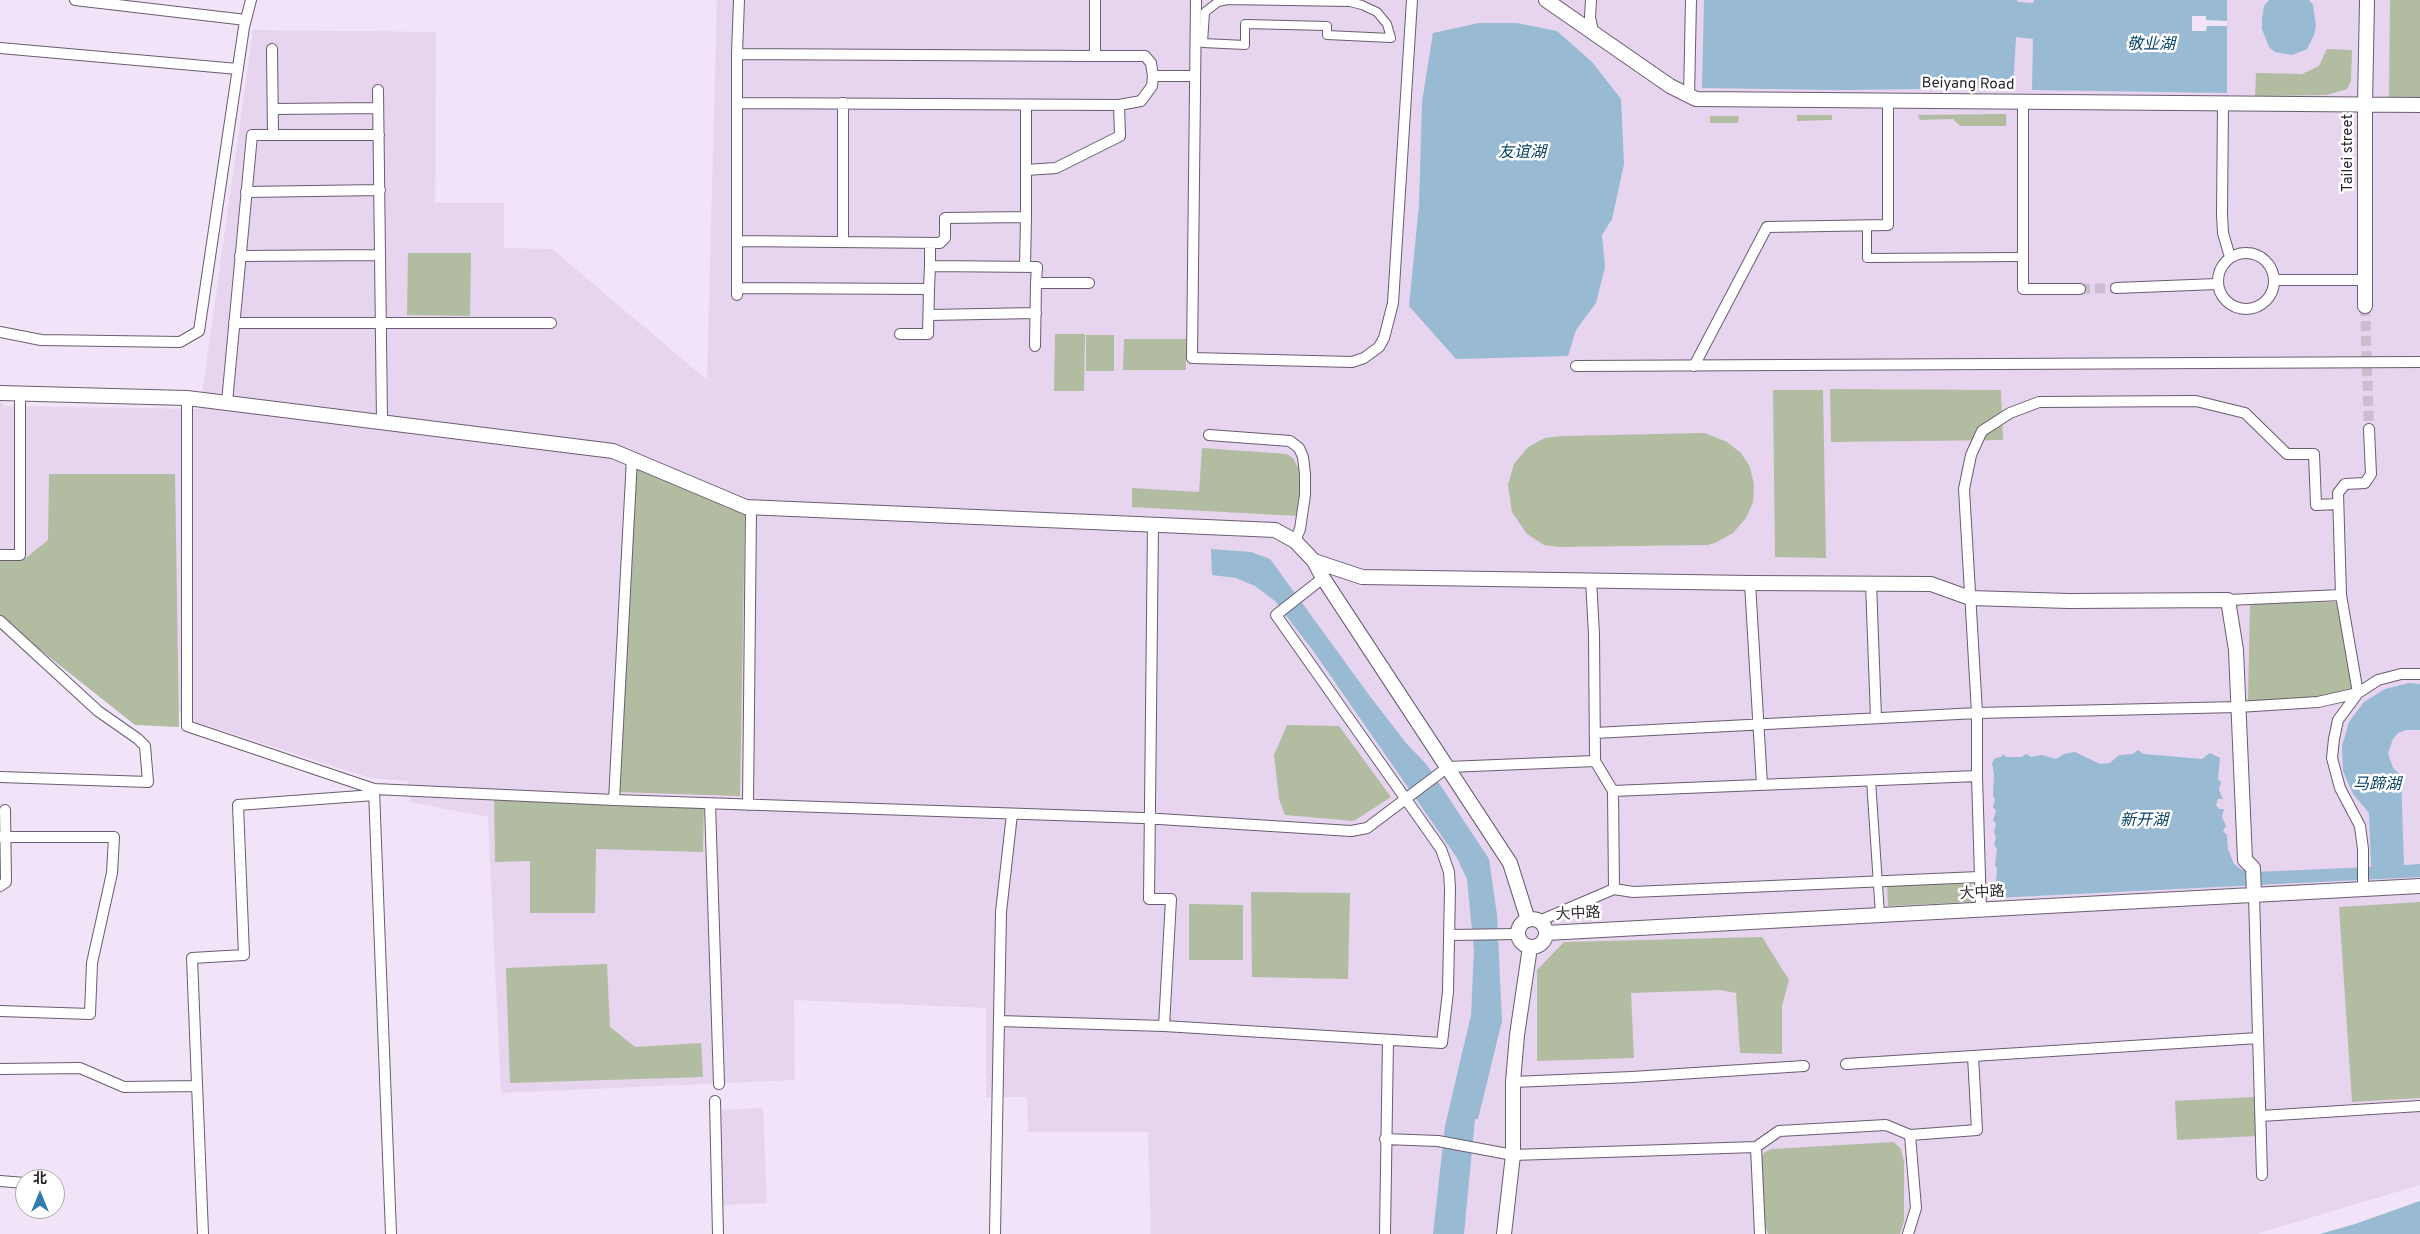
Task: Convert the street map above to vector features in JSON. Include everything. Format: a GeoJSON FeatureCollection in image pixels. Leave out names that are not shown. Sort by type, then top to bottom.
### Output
{"type":"FeatureCollection","features":[{"type":"Feature","properties":{"kind":"street"},"geometry":{"type":"LineString","coordinates":[[75,0],[246,20]]}},
{"type":"Feature","properties":{"kind":"street"},"geometry":{"type":"LineString","coordinates":[[0,332],[41,340],[180,342],[199,331],[238,69],[251,0]]}},
{"type":"Feature","properties":{"kind":"street"},"geometry":{"type":"LineString","coordinates":[[739,0],[737,54],[737,292],[929,289]]}},
{"type":"Feature","properties":{"kind":"street"},"geometry":{"type":"LineString","coordinates":[[1095,0],[1095,56]]}},
{"type":"Feature","properties":{"kind":"street"},"geometry":{"type":"LineString","coordinates":[[1196,0],[1192,358],[1352,362],[1379,347],[1384,338],[1393,303],[1412,0]]}},
{"type":"Feature","properties":{"kind":"street"},"geometry":{"type":"LineString","coordinates":[[1227,0],[1362,4],[1377,12],[1387,24],[1391,38],[1327,34],[1327,26],[1245,24],[1245,45],[1204,43],[1204,12],[1218,2],[1227,0]]}},
{"type":"Feature","properties":{"kind":"street","name":"Beiyang Road"},"geometry":{"type":"LineString","coordinates":[[1546,0],[1696,100],[2420,105]]}},
{"type":"Feature","properties":{"kind":"street"},"geometry":{"type":"LineString","coordinates":[[1591,0],[1590,17],[1593,32]]}},
{"type":"Feature","properties":{"kind":"street"},"geometry":{"type":"LineString","coordinates":[[1689,97],[1691,0]]}},
{"type":"Feature","properties":{"kind":"street","name":"Tailei street"},"geometry":{"type":"LineString","coordinates":[[2365,306],[2367,0]]}},
{"type":"Feature","properties":{"kind":"street"},"geometry":{"type":"LineString","coordinates":[[0,48],[238,69]]}},
{"type":"Feature","properties":{"kind":"street"},"geometry":{"type":"LineString","coordinates":[[272,49],[273,134]]}},
{"type":"Feature","properties":{"kind":"street"},"geometry":{"type":"LineString","coordinates":[[737,54],[1145,56],[1151,63],[1153,76],[1152,86],[1141,101],[1120,105],[737,103]]}},
{"type":"Feature","properties":{"kind":"street"},"geometry":{"type":"LineString","coordinates":[[1153,76],[1195,76]]}},
{"type":"Feature","properties":{"kind":"street"},"geometry":{"type":"LineString","coordinates":[[378,90],[382,421]]}},
{"type":"Feature","properties":{"kind":"street"},"geometry":{"type":"LineString","coordinates":[[1694,366],[1767,227],[1888,225],[1888,101]]}},
{"type":"Feature","properties":{"kind":"street"},"geometry":{"type":"LineString","coordinates":[[2023,102],[2023,289],[2080,289]]}},
{"type":"Feature","properties":{"kind":"street"},"geometry":{"type":"LineString","coordinates":[[843,103],[843,242]]}},
{"type":"Feature","properties":{"kind":"street"},"geometry":{"type":"LineString","coordinates":[[2224,104],[2222,215],[2223,233],[2230,257]]}},
{"type":"Feature","properties":{"kind":"street"},"geometry":{"type":"LineString","coordinates":[[1026,170],[1056,168],[1120,136],[1120,105]]}},
{"type":"Feature","properties":{"kind":"street"},"geometry":{"type":"LineString","coordinates":[[273,109],[378,108]]}},
{"type":"Feature","properties":{"kind":"street"},"geometry":{"type":"LineString","coordinates":[[1025,267],[1026,108]]}},
{"type":"Feature","properties":{"kind":"street"},"geometry":{"type":"LineString","coordinates":[[227,402],[252,135],[379,135]]}},
{"type":"Feature","properties":{"kind":"street"},"geometry":{"type":"LineString","coordinates":[[246,192],[380,190]]}},
{"type":"Feature","properties":{"kind":"street"},"geometry":{"type":"LineString","coordinates":[[737,241],[940,243],[945,238],[945,218],[1026,217]]}},
{"type":"Feature","properties":{"kind":"street"},"geometry":{"type":"LineString","coordinates":[[1867,225],[1867,258],[2022,257]]}},
{"type":"Feature","properties":{"kind":"street"},"geometry":{"type":"LineString","coordinates":[[900,334],[928,334],[930,315],[930,243]]}},
{"type":"Feature","properties":{"kind":"street"},"geometry":{"type":"LineString","coordinates":[[2246,253],[2262,258],[2268,263],[2274,280],[2270,295],[2264,302],[2248,309],[2240,309],[2224,300],[2217,284],[2220,269],[2230,257],[2246,253]]}},
{"type":"Feature","properties":{"kind":"street"},"geometry":{"type":"LineString","coordinates":[[240,256],[380,255]]}},
{"type":"Feature","properties":{"kind":"street"},"geometry":{"type":"LineString","coordinates":[[930,266],[1037,267],[1035,346]]}},
{"type":"Feature","properties":{"kind":"street"},"geometry":{"type":"LineString","coordinates":[[2274,280],[2365,280]]}},
{"type":"Feature","properties":{"kind":"street"},"geometry":{"type":"LineString","coordinates":[[1036,283],[1089,283]]}},
{"type":"Feature","properties":{"kind":"street"},"geometry":{"type":"LineString","coordinates":[[2116,288],[2217,284]]}},
{"type":"Feature","properties":{"kind":"street"},"geometry":{"type":"LineString","coordinates":[[930,315],[1036,313]]}},
{"type":"Feature","properties":{"kind":"street"},"geometry":{"type":"LineString","coordinates":[[234,323],[551,323]]}},
{"type":"Feature","properties":{"kind":"street"},"geometry":{"type":"LineString","coordinates":[[1576,366],[2420,362]]}},
{"type":"Feature","properties":{"kind":"street"},"geometry":{"type":"LineString","coordinates":[[0,393],[187,398],[613,451],[751,508],[1275,530],[1295,541],[1314,561],[1323,578],[1510,863],[1538,925],[1540,945],[1530,947],[1521,942],[1518,934],[1522,923],[1538,925],[1614,888],[1633,892],[1979,877]]}},
{"type":"Feature","properties":{"kind":"street"},"geometry":{"type":"LineString","coordinates":[[0,555],[20,555],[20,393]]}},
{"type":"Feature","properties":{"kind":"street"},"geometry":{"type":"LineString","coordinates":[[187,398],[187,726],[374,792]]}},
{"type":"Feature","properties":{"kind":"street"},"geometry":{"type":"LineString","coordinates":[[1981,910],[1977,713],[1964,489],[1970,455],[1982,431],[2010,413],[2039,402],[2196,401],[2245,413],[2287,454],[2314,454],[2316,505],[2338,504]]}},
{"type":"Feature","properties":{"kind":"street"},"geometry":{"type":"LineString","coordinates":[[2358,694],[2341,594],[2338,504],[2340,490],[2346,484],[2365,483],[2371,474],[2369,429]]}},
{"type":"Feature","properties":{"kind":"street"},"geometry":{"type":"LineString","coordinates":[[1209,435],[1290,440],[1299,448],[1304,465],[1305,495],[1300,529],[1295,541]]}},
{"type":"Feature","properties":{"kind":"street"},"geometry":{"type":"LineString","coordinates":[[614,800],[632,458]]}},
{"type":"Feature","properties":{"kind":"street"},"geometry":{"type":"LineString","coordinates":[[748,805],[751,508]]}},
{"type":"Feature","properties":{"kind":"street"},"geometry":{"type":"LineString","coordinates":[[1153,524],[1149,899],[1171,900],[1164,1026]]}},
{"type":"Feature","properties":{"kind":"street"},"geometry":{"type":"LineString","coordinates":[[1314,561],[1362,577],[1931,584],[1970,598],[2069,601],[2228,600],[2341,594]]}},
{"type":"Feature","properties":{"kind":"street"},"geometry":{"type":"LineString","coordinates":[[999,1021],[1164,1026],[1442,1043],[1448,992],[1450,935],[1449,872],[1440,849],[1276,615],[1323,578]]}},
{"type":"Feature","properties":{"kind":"street"},"geometry":{"type":"LineString","coordinates":[[1590,579],[1594,636],[1595,761],[1613,791],[1614,888]]}},
{"type":"Feature","properties":{"kind":"street"},"geometry":{"type":"LineString","coordinates":[[1750,583],[1762,785]]}},
{"type":"Feature","properties":{"kind":"street"},"geometry":{"type":"LineString","coordinates":[[1871,583],[1876,718]]}},
{"type":"Feature","properties":{"kind":"street"},"geometry":{"type":"LineString","coordinates":[[2228,600],[2236,650],[2245,860],[2253,868],[2262,1176]]}},
{"type":"Feature","properties":{"kind":"street"},"geometry":{"type":"LineString","coordinates":[[0,622],[98,711],[145,746],[148,782],[0,777]]}},
{"type":"Feature","properties":{"kind":"street"},"geometry":{"type":"LineString","coordinates":[[2363,886],[2360,826],[2340,788],[2332,758],[2338,720],[2358,694],[2378,680],[2401,674],[2420,674]]}},
{"type":"Feature","properties":{"kind":"street"},"geometry":{"type":"LineString","coordinates":[[1595,733],[1977,713],[2238,707],[2318,702],[2358,694]]}},
{"type":"Feature","properties":{"kind":"street"},"geometry":{"type":"LineString","coordinates":[[203,1234],[192,958],[244,955],[238,804],[374,792],[1151,819],[1351,831],[1366,828],[1405,801],[1448,767],[1595,761]]}},
{"type":"Feature","properties":{"kind":"street"},"geometry":{"type":"LineString","coordinates":[[1613,791],[1977,776]]}},
{"type":"Feature","properties":{"kind":"street"},"geometry":{"type":"LineString","coordinates":[[1871,780],[1880,915]]}},
{"type":"Feature","properties":{"kind":"street"},"geometry":{"type":"LineString","coordinates":[[374,792],[391,1234]]}},
{"type":"Feature","properties":{"kind":"street"},"geometry":{"type":"LineString","coordinates":[[710,804],[719,1084]]}},
{"type":"Feature","properties":{"kind":"street"},"geometry":{"type":"LineString","coordinates":[[0,886],[6,882],[2,837],[5,810]]}},
{"type":"Feature","properties":{"kind":"street"},"geometry":{"type":"LineString","coordinates":[[995,1234],[1001,912],[1012,814]]}},
{"type":"Feature","properties":{"kind":"street"},"geometry":{"type":"LineString","coordinates":[[0,1011],[90,1014],[92,963],[112,873],[114,837],[2,837]]}},
{"type":"Feature","properties":{"kind":"street","name":"大中路"},"geometry":{"type":"LineString","coordinates":[[1538,925],[1880,915],[2363,886],[2420,886]]}},
{"type":"Feature","properties":{"kind":"street"},"geometry":{"type":"LineString","coordinates":[[1450,935],[1518,934]]}},
{"type":"Feature","properties":{"kind":"street"},"geometry":{"type":"LineString","coordinates":[[1504,1234],[1513,1155],[1513,1082],[1517,1035],[1530,947]]}},
{"type":"Feature","properties":{"kind":"street"},"geometry":{"type":"LineString","coordinates":[[1846,1064],[2258,1038]]}},
{"type":"Feature","properties":{"kind":"street"},"geometry":{"type":"LineString","coordinates":[[1385,1234],[1388,1040]]}},
{"type":"Feature","properties":{"kind":"street"},"geometry":{"type":"LineString","coordinates":[[1385,1139],[1438,1141],[1513,1155],[1756,1147],[1779,1130],[1886,1125],[1910,1134],[1977,1130],[1973,1056]]}},
{"type":"Feature","properties":{"kind":"street"},"geometry":{"type":"LineString","coordinates":[[1513,1082],[1632,1077],[1804,1066]]}},
{"type":"Feature","properties":{"kind":"street"},"geometry":{"type":"LineString","coordinates":[[0,1069],[80,1068],[124,1087],[197,1086]]}},
{"type":"Feature","properties":{"kind":"street"},"geometry":{"type":"LineString","coordinates":[[714,1100],[718,1234]]}},
{"type":"Feature","properties":{"kind":"street"},"geometry":{"type":"LineString","coordinates":[[2261,1116],[2420,1106]]}},
{"type":"Feature","properties":{"kind":"street"},"geometry":{"type":"LineString","coordinates":[[1908,1234],[1916,1208],[1910,1134]]}},
{"type":"Feature","properties":{"kind":"street"},"geometry":{"type":"LineString","coordinates":[[1756,1147],[1760,1234]]}},
{"type":"Feature","properties":{"kind":"street"},"geometry":{"type":"LineString","coordinates":[[0,1181],[15,1182]]}},
{"type":"Feature","properties":{"kind":"shaded area"},"geometry":{"type":"Polygon","coordinates":[[[717,0],[2420,0],[2420,1185],[2256,1234],[1151,1234],[1148,1132],[1028,1132],[1027,1097],[986,1097],[986,1008],[794,1000],[795,1080],[501,1093],[488,817],[410,802],[408,781],[371,778],[196,722],[0,608],[0,399],[4,406],[200,409],[253,30],[436,32],[435,203],[504,203],[504,248],[552,249],[707,380],[717,0]]]}},
{"type":"Feature","properties":{"kind":"shaded area"},"geometry":{"type":"Polygon","coordinates":[[[763,1108],[767,1203],[723,1205],[720,1110],[763,1108]]]}},
{"type":"Feature","properties":{"kind":"green space"},"geometry":{"type":"Polygon","coordinates":[[[2390,0],[2420,0],[2420,97],[2389,97],[2390,0]]]}},
{"type":"Feature","properties":{"kind":"green space"},"geometry":{"type":"Polygon","coordinates":[[[2327,49],[2352,50],[2351,81],[2347,89],[2327,95],[2255,96],[2256,73],[2302,74],[2319,66],[2327,49]]]}},
{"type":"Feature","properties":{"kind":"green space"},"geometry":{"type":"Polygon","coordinates":[[[2006,114],[2006,126],[1960,126],[1953,119],[1920,120],[1918,115],[2006,114]]]}},
{"type":"Feature","properties":{"kind":"green space"},"geometry":{"type":"Polygon","coordinates":[[[1797,115],[1832,115],[1832,120],[1797,121],[1797,115]]]}},
{"type":"Feature","properties":{"kind":"green space"},"geometry":{"type":"Polygon","coordinates":[[[1710,116],[1739,116],[1738,123],[1710,123],[1710,116]]]}},
{"type":"Feature","properties":{"kind":"green space"},"geometry":{"type":"Polygon","coordinates":[[[408,253],[471,253],[470,316],[407,315],[408,253]]]}},
{"type":"Feature","properties":{"kind":"green space"},"geometry":{"type":"Polygon","coordinates":[[[1055,334],[1085,334],[1084,391],[1054,391],[1055,334]]]}},
{"type":"Feature","properties":{"kind":"green space"},"geometry":{"type":"Polygon","coordinates":[[[1086,335],[1114,335],[1114,371],[1086,371],[1086,335]]]}},
{"type":"Feature","properties":{"kind":"green space"},"geometry":{"type":"Polygon","coordinates":[[[1124,339],[1186,339],[1186,370],[1123,370],[1124,339]]]}},
{"type":"Feature","properties":{"kind":"green space"},"geometry":{"type":"Polygon","coordinates":[[[1830,389],[2001,390],[2003,440],[1831,442],[1830,389]]]}},
{"type":"Feature","properties":{"kind":"green space"},"geometry":{"type":"Polygon","coordinates":[[[1773,390],[1823,390],[1826,558],[1775,557],[1773,390]]]}},
{"type":"Feature","properties":{"kind":"green space"},"geometry":{"type":"Polygon","coordinates":[[[1705,433],[1727,442],[1741,453],[1750,467],[1754,485],[1753,502],[1746,518],[1733,533],[1717,542],[1708,545],[1558,547],[1544,545],[1527,534],[1512,512],[1508,485],[1514,464],[1528,447],[1545,438],[1705,433]]]}},
{"type":"Feature","properties":{"kind":"green space"},"geometry":{"type":"Polygon","coordinates":[[[1202,448],[1287,454],[1293,458],[1301,473],[1298,516],[1132,507],[1132,488],[1199,492],[1202,448]]]}},
{"type":"Feature","properties":{"kind":"green space"},"geometry":{"type":"Polygon","coordinates":[[[636,467],[745,511],[740,796],[617,792],[636,467]]]}},
{"type":"Feature","properties":{"kind":"green space"},"geometry":{"type":"Polygon","coordinates":[[[49,474],[175,474],[179,727],[135,725],[0,618],[0,559],[26,558],[48,540],[49,474]]]}},
{"type":"Feature","properties":{"kind":"green space"},"geometry":{"type":"Polygon","coordinates":[[[2338,602],[2354,690],[2319,698],[2248,701],[2250,603],[2338,602]]]}},
{"type":"Feature","properties":{"kind":"green space"},"geometry":{"type":"Polygon","coordinates":[[[1287,725],[1339,726],[1391,797],[1354,821],[1285,815],[1279,799],[1274,755],[1287,725]]]}},
{"type":"Feature","properties":{"kind":"green space"},"geometry":{"type":"Polygon","coordinates":[[[494,795],[704,801],[703,852],[596,849],[595,913],[530,913],[530,861],[495,862],[494,795]]]}},
{"type":"Feature","properties":{"kind":"green space"},"geometry":{"type":"Polygon","coordinates":[[[1971,881],[1972,902],[1888,906],[1887,885],[1971,881]]]}},
{"type":"Feature","properties":{"kind":"green space"},"geometry":{"type":"Polygon","coordinates":[[[1251,892],[1350,893],[1348,979],[1252,977],[1251,892]]]}},
{"type":"Feature","properties":{"kind":"green space"},"geometry":{"type":"Polygon","coordinates":[[[2420,902],[2420,1098],[2352,1102],[2339,907],[2420,902]]]}},
{"type":"Feature","properties":{"kind":"green space"},"geometry":{"type":"Polygon","coordinates":[[[1189,904],[1243,905],[1243,960],[1189,960],[1189,904]]]}},
{"type":"Feature","properties":{"kind":"green space"},"geometry":{"type":"Polygon","coordinates":[[[1762,937],[1789,980],[1782,1006],[1782,1054],[1740,1053],[1736,993],[1720,990],[1631,993],[1634,1058],[1537,1061],[1537,970],[1564,942],[1762,937]]]}},
{"type":"Feature","properties":{"kind":"green space"},"geometry":{"type":"Polygon","coordinates":[[[607,964],[610,1027],[635,1047],[701,1043],[703,1077],[510,1083],[506,968],[607,964]]]}},
{"type":"Feature","properties":{"kind":"green space"},"geometry":{"type":"Polygon","coordinates":[[[2254,1097],[2256,1136],[2177,1140],[2175,1101],[2254,1097]]]}},
{"type":"Feature","properties":{"kind":"green space"},"geometry":{"type":"Polygon","coordinates":[[[1894,1142],[1901,1149],[1904,1162],[1904,1221],[1900,1234],[1768,1234],[1763,1221],[1761,1157],[1765,1152],[1772,1149],[1894,1142]]]}},
{"type":"Feature","properties":{"kind":"water","name":"敬业湖"},"geometry":{"type":"Polygon","coordinates":[[[1704,0],[2017,0],[2018,2],[2033,3],[2034,0],[2227,0],[2227,93],[2032,90],[2033,39],[2016,37],[2013,88],[1839,90],[1702,88],[1704,0]]]}},
{"type":"Feature","properties":{"kind":"water"},"geometry":{"type":"Polygon","coordinates":[[[2269,0],[2309,0],[2313,5],[2316,26],[2307,49],[2292,55],[2275,52],[2269,47],[2262,29],[2262,19],[2264,6],[2269,0]]]}},
{"type":"Feature","properties":{"kind":"water","name":"友谊湖"},"geometry":{"type":"Polygon","coordinates":[[[1479,23],[1517,23],[1557,31],[1592,62],[1621,99],[1624,164],[1612,219],[1602,235],[1605,267],[1596,303],[1576,330],[1568,356],[1456,359],[1409,306],[1419,205],[1422,102],[1433,33],[1479,23]]]}},
{"type":"Feature","properties":{"kind":"water"},"geometry":{"type":"Polygon","coordinates":[[[1211,549],[1251,552],[1270,559],[1369,695],[1406,743],[1427,765],[1489,859],[1497,915],[1502,1021],[1478,1119],[1475,1119],[1464,1234],[1433,1234],[1445,1126],[1471,1015],[1474,951],[1467,879],[1457,858],[1314,652],[1275,601],[1255,586],[1236,578],[1212,575],[1211,549]]]}},
{"type":"Feature","properties":{"kind":"water","name":"新开湖"},"geometry":{"type":"Polygon","coordinates":[[[2409,683],[2420,684],[2420,730],[2406,730],[2398,733],[2393,739],[2388,753],[2393,768],[2401,775],[2404,865],[2420,864],[2420,877],[1995,898],[1997,849],[1994,844],[1996,824],[1993,820],[1996,811],[1993,807],[1995,799],[1993,796],[1994,774],[1992,763],[1995,758],[2001,757],[2003,754],[2006,757],[2021,757],[2027,754],[2031,757],[2042,755],[2056,759],[2064,754],[2075,752],[2100,764],[2110,763],[2119,755],[2133,754],[2138,750],[2144,754],[2202,759],[2210,753],[2220,758],[2218,779],[2221,782],[2219,790],[2223,799],[2218,799],[2216,805],[2219,809],[2224,809],[2222,817],[2226,826],[2223,831],[2227,835],[2228,849],[2234,864],[2242,870],[2255,872],[2371,867],[2369,813],[2353,794],[2343,771],[2342,746],[2349,722],[2364,702],[2385,689],[2409,683]]]}},
{"type":"Feature","properties":{"kind":"water"},"geometry":{"type":"Polygon","coordinates":[[[2420,1201],[2420,1234],[2320,1234],[2355,1224],[2420,1201]]]}},
{"type":"Feature","properties":{"kind":"pier"},"geometry":{"type":"Polygon","coordinates":[[[2192,16],[2206,16],[2206,20],[2227,21],[2227,26],[2207,26],[2206,31],[2192,31],[2192,16]]]}},
{"type":"Feature","properties":{"kind":"tunnel"},"geometry":{"type":"LineString","coordinates":[[2080,289],[2116,288]]}},
{"type":"Feature","properties":{"kind":"tunnel"},"geometry":{"type":"LineString","coordinates":[[2365,306],[2369,429]]}},
{"type":"Feature","properties":{"kind":"water label","name":"马蹄湖"},"geometry":{"type":"Point","coordinates":[2377,786]}}]}
